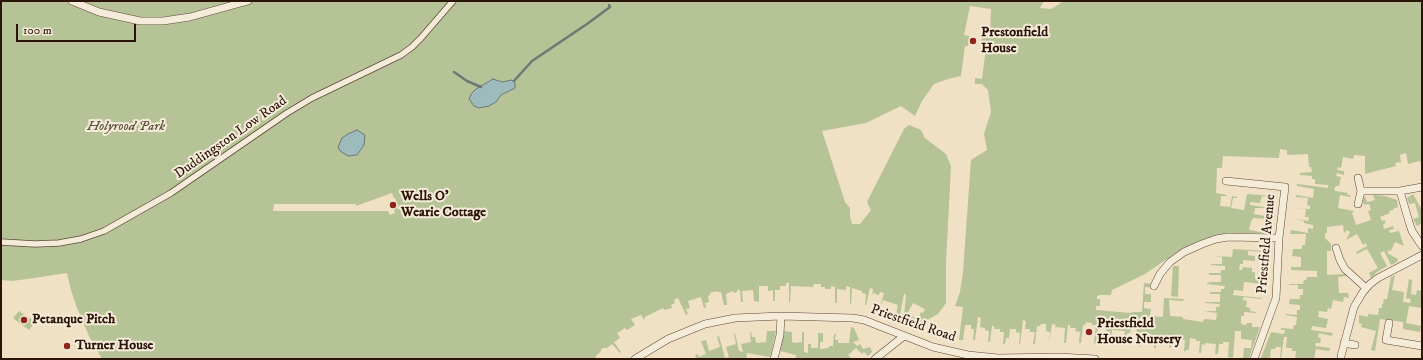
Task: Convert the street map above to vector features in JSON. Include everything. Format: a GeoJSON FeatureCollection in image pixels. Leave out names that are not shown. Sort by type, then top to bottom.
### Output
{"type":"FeatureCollection","features":[{"type":"Feature","properties":{"kind":"street"},"geometry":{"type":"LineString","coordinates":[[72,1],[87,8],[110,15],[140,21],[150,21],[190,17],[248,1]]}},
{"type":"Feature","properties":{"kind":"street","name":"Duddingston Low Road"},"geometry":{"type":"LineString","coordinates":[[1,242],[35,244],[59,243],[81,239],[104,231],[172,193],[287,113],[312,98],[401,55],[424,36],[453,1]]}},
{"type":"Feature","properties":{"kind":"street"},"geometry":{"type":"LineString","coordinates":[[1358,178],[1361,191],[1358,204]]}},
{"type":"Feature","properties":{"kind":"street","name":"Priestfield Avenue"},"geometry":{"type":"LineString","coordinates":[[1226,181],[1285,187],[1279,238],[1276,298],[1254,359]]}},
{"type":"Feature","properties":{"kind":"street"},"geometry":{"type":"LineString","coordinates":[[1361,191],[1400,191],[1422,187]]}},
{"type":"Feature","properties":{"kind":"street"},"geometry":{"type":"LineString","coordinates":[[1400,191],[1412,231],[1422,246]]}},
{"type":"Feature","properties":{"kind":"street"},"geometry":{"type":"LineString","coordinates":[[1154,286],[1160,274],[1170,262],[1184,252],[1202,244],[1223,238],[1279,238]]}},
{"type":"Feature","properties":{"kind":"street"},"geometry":{"type":"LineString","coordinates":[[1336,248],[1345,269],[1366,288]]}},
{"type":"Feature","properties":{"kind":"street"},"geometry":{"type":"LineString","coordinates":[[1341,356],[1354,307],[1366,288],[1378,278],[1422,255]]}},
{"type":"Feature","properties":{"kind":"street"},"geometry":{"type":"LineString","coordinates":[[774,359],[780,335],[781,316]]}},
{"type":"Feature","properties":{"kind":"street","name":"Priestfield Road"},"geometry":{"type":"LineString","coordinates":[[635,359],[668,339],[704,324],[735,318],[781,316],[853,318],[864,320],[933,347],[968,357],[1059,357],[1095,359]]}},
{"type":"Feature","properties":{"kind":"street"},"geometry":{"type":"LineString","coordinates":[[1389,323],[1386,340],[1422,346]]}},
{"type":"Feature","properties":{"kind":"street"},"geometry":{"type":"LineString","coordinates":[[875,359],[904,336]]}},
{"type":"Feature","properties":{"kind":"street"},"geometry":{"type":"LineString","coordinates":[[1344,343],[1355,345]]}},
{"type":"Feature","properties":{"kind":"green space","name":"Holyrood Park"},"geometry":{"type":"Polygon","coordinates":[[[1,1],[1044,1],[1040,8],[1051,9],[1064,1],[1422,1],[1422,164],[1420,161],[1408,164],[1406,153],[1400,155],[1401,163],[1395,163],[1396,166],[1365,174],[1365,156],[1354,155],[1353,159],[1343,157],[1341,168],[1338,167],[1337,170],[1344,171],[1344,175],[1337,173],[1336,176],[1341,177],[1339,186],[1336,186],[1334,189],[1335,191],[1348,193],[1347,195],[1351,195],[1350,197],[1340,195],[1338,208],[1354,211],[1352,213],[1356,225],[1371,220],[1368,211],[1371,210],[1369,204],[1364,205],[1363,201],[1365,196],[1367,202],[1375,200],[1373,195],[1385,196],[1397,200],[1398,207],[1389,211],[1390,213],[1380,217],[1382,221],[1385,220],[1386,223],[1383,224],[1384,229],[1393,226],[1394,229],[1389,230],[1390,233],[1399,231],[1404,246],[1395,242],[1391,251],[1389,250],[1387,253],[1398,259],[1397,262],[1391,265],[1384,251],[1380,253],[1387,266],[1371,278],[1369,273],[1378,268],[1367,249],[1357,254],[1356,252],[1367,246],[1366,243],[1363,245],[1357,234],[1346,240],[1350,232],[1347,230],[1344,233],[1343,225],[1327,227],[1325,238],[1331,244],[1331,251],[1327,251],[1327,275],[1344,274],[1343,268],[1347,276],[1338,277],[1339,293],[1348,293],[1349,298],[1344,297],[1343,302],[1333,300],[1331,309],[1328,308],[1327,312],[1319,311],[1318,317],[1328,319],[1326,328],[1312,326],[1311,330],[1333,333],[1332,336],[1319,333],[1318,337],[1321,338],[1320,343],[1316,343],[1315,346],[1330,348],[1329,351],[1316,349],[1314,359],[1295,359],[1296,351],[1292,351],[1292,348],[1286,348],[1287,337],[1284,337],[1281,359],[1281,347],[1271,349],[1270,359],[1261,358],[1271,332],[1284,334],[1285,330],[1281,330],[1281,328],[1293,329],[1294,325],[1296,325],[1297,317],[1286,314],[1297,315],[1297,310],[1300,310],[1300,305],[1289,304],[1290,299],[1300,299],[1300,295],[1303,295],[1303,289],[1298,289],[1298,285],[1289,284],[1303,284],[1307,277],[1317,277],[1317,271],[1291,270],[1291,267],[1301,267],[1301,257],[1292,256],[1293,249],[1302,249],[1302,245],[1305,245],[1306,234],[1290,234],[1291,230],[1308,233],[1308,228],[1313,229],[1313,225],[1304,223],[1304,221],[1293,219],[1308,221],[1309,217],[1305,217],[1306,209],[1295,208],[1310,209],[1310,206],[1307,205],[1308,198],[1296,197],[1296,195],[1313,198],[1314,189],[1297,186],[1297,184],[1328,188],[1328,185],[1315,184],[1315,179],[1312,179],[1312,176],[1300,175],[1300,173],[1312,172],[1311,167],[1309,167],[1308,154],[1287,155],[1287,150],[1280,149],[1279,158],[1223,156],[1222,168],[1217,168],[1216,193],[1227,195],[1221,196],[1220,206],[1230,207],[1232,196],[1237,198],[1233,198],[1231,208],[1244,210],[1247,194],[1272,196],[1262,196],[1260,203],[1250,202],[1250,205],[1270,208],[1255,208],[1254,214],[1270,217],[1270,219],[1253,218],[1249,230],[1266,233],[1229,233],[1218,235],[1180,250],[1145,274],[1112,290],[1111,295],[1097,296],[1097,299],[1100,299],[1100,306],[1096,306],[1096,310],[1131,313],[1142,312],[1144,283],[1152,284],[1152,287],[1145,287],[1145,294],[1151,294],[1151,302],[1144,302],[1144,308],[1151,309],[1150,316],[1163,317],[1164,298],[1184,299],[1183,301],[1169,300],[1170,316],[1183,317],[1183,319],[1203,322],[1204,319],[1216,320],[1217,313],[1204,311],[1216,311],[1216,307],[1219,307],[1220,304],[1205,302],[1220,302],[1220,294],[1210,294],[1210,292],[1221,292],[1221,289],[1224,289],[1225,286],[1207,283],[1221,282],[1221,275],[1209,275],[1209,273],[1221,273],[1221,270],[1225,270],[1225,266],[1210,265],[1222,264],[1222,257],[1212,256],[1232,257],[1233,249],[1267,251],[1248,251],[1248,255],[1255,256],[1255,261],[1243,260],[1243,264],[1240,264],[1239,270],[1242,270],[1243,267],[1252,268],[1252,272],[1255,272],[1255,279],[1264,280],[1263,284],[1244,282],[1243,291],[1234,290],[1233,295],[1262,298],[1243,297],[1243,300],[1247,301],[1246,307],[1250,308],[1250,311],[1256,313],[1244,312],[1244,316],[1241,316],[1241,324],[1246,325],[1247,323],[1252,323],[1252,327],[1260,327],[1249,358],[1243,358],[1244,348],[1251,348],[1252,340],[1241,339],[1241,331],[1235,331],[1233,358],[1228,357],[1229,342],[1219,344],[1218,354],[1215,354],[1216,344],[1205,343],[1205,345],[1202,344],[1201,353],[1199,353],[1200,341],[1190,338],[1189,350],[1186,350],[1185,352],[1185,340],[1180,339],[1180,337],[1172,336],[1171,348],[1169,347],[1170,339],[1166,338],[1166,336],[1160,335],[1159,344],[1156,344],[1156,348],[1154,348],[1155,337],[1151,336],[1151,334],[1145,333],[1144,343],[1141,342],[1139,347],[1140,336],[1136,335],[1137,328],[1131,328],[1130,333],[1127,333],[1126,345],[1124,345],[1125,331],[1112,330],[1111,344],[1109,344],[1110,332],[1098,326],[1096,344],[1094,343],[1096,325],[1086,322],[1085,325],[1083,325],[1081,343],[1079,343],[1080,332],[1075,331],[1076,328],[1070,328],[1070,325],[1068,325],[1066,343],[1064,343],[1065,328],[1055,327],[1056,325],[1052,324],[1049,343],[1050,332],[1046,331],[1046,324],[1041,324],[1040,326],[1037,326],[1035,344],[1033,344],[1035,332],[1030,332],[1030,329],[1025,329],[1026,321],[1023,320],[1020,344],[1020,333],[1016,332],[1016,329],[1010,329],[1009,338],[1006,338],[1005,344],[1003,344],[1004,332],[1000,332],[1000,329],[994,329],[994,326],[992,326],[990,342],[988,342],[989,331],[980,327],[981,318],[978,317],[975,340],[973,340],[974,329],[971,329],[971,325],[965,325],[963,340],[959,340],[963,307],[955,306],[960,292],[963,272],[971,160],[987,150],[984,134],[991,112],[988,90],[982,84],[975,84],[975,78],[982,79],[986,48],[981,47],[982,36],[990,37],[991,9],[970,6],[964,35],[969,36],[968,46],[965,46],[961,76],[934,84],[922,101],[915,116],[901,106],[866,123],[822,131],[845,202],[850,208],[852,224],[860,224],[871,210],[867,202],[904,129],[909,125],[921,130],[925,138],[946,154],[951,166],[946,263],[946,303],[938,314],[920,324],[920,314],[921,312],[923,313],[925,309],[913,303],[907,314],[915,318],[915,326],[903,326],[906,295],[904,294],[900,315],[896,314],[898,305],[883,300],[879,310],[884,293],[880,292],[879,295],[873,293],[872,297],[873,289],[870,288],[865,305],[866,294],[852,288],[850,304],[850,287],[846,286],[846,290],[837,289],[837,303],[835,303],[835,287],[831,286],[831,289],[825,289],[825,287],[821,287],[821,284],[814,284],[813,287],[791,286],[790,303],[789,283],[786,283],[786,286],[780,286],[780,290],[775,290],[775,301],[773,301],[773,290],[768,291],[768,286],[759,286],[759,302],[754,301],[753,290],[742,291],[743,302],[741,302],[740,290],[737,290],[737,292],[734,293],[733,291],[726,294],[727,305],[724,305],[721,292],[716,291],[710,293],[708,296],[709,302],[705,303],[706,308],[704,308],[701,297],[688,301],[690,308],[686,309],[688,314],[686,315],[678,298],[674,300],[675,303],[671,305],[672,308],[664,310],[663,308],[645,317],[644,320],[641,315],[631,319],[635,325],[627,330],[625,328],[617,333],[620,338],[614,342],[621,352],[620,353],[612,344],[607,348],[603,348],[596,356],[596,359],[102,359],[89,336],[77,308],[67,273],[12,281],[1,280],[1,1]],[[392,193],[356,206],[356,204],[274,204],[273,211],[388,211],[390,215],[395,213],[394,209],[397,207],[398,210],[399,209],[392,193]]]}},
{"type":"Feature","properties":{"kind":"green space"},"geometry":{"type":"Polygon","coordinates":[[[1413,194],[1422,210],[1422,223],[1417,226],[1413,219],[1419,217],[1415,203],[1409,204],[1407,198],[1413,194]]]}},
{"type":"Feature","properties":{"kind":"green space"},"geometry":{"type":"Polygon","coordinates":[[[1173,266],[1179,266],[1178,297],[1171,296],[1173,266]]]}},
{"type":"Feature","properties":{"kind":"green space"},"geometry":{"type":"Polygon","coordinates":[[[1395,275],[1392,290],[1404,292],[1403,302],[1410,303],[1411,299],[1406,298],[1409,279],[1412,280],[1411,294],[1416,295],[1417,290],[1422,291],[1422,308],[1409,306],[1406,323],[1421,326],[1420,332],[1403,329],[1403,322],[1380,319],[1375,351],[1371,350],[1376,331],[1361,327],[1362,324],[1359,323],[1359,315],[1368,317],[1368,314],[1378,315],[1379,308],[1382,308],[1384,299],[1387,299],[1391,277],[1395,275]]]}},
{"type":"Feature","properties":{"kind":"green space","name":"Petanque Pitch"},"geometry":{"type":"Polygon","coordinates":[[[19,311],[35,322],[29,330],[13,318],[19,311]]]}},
{"type":"Feature","properties":{"kind":"green space"},"geometry":{"type":"Polygon","coordinates":[[[851,327],[854,328],[859,340],[853,342],[857,346],[860,344],[863,349],[870,347],[872,352],[868,356],[864,352],[862,354],[856,348],[848,355],[852,359],[796,359],[796,355],[780,351],[784,331],[792,332],[792,342],[794,343],[802,342],[802,332],[804,332],[804,352],[808,353],[808,344],[811,344],[811,348],[818,348],[818,333],[823,333],[823,342],[820,342],[820,349],[833,346],[834,334],[836,334],[835,340],[838,340],[838,343],[849,343],[851,327]]]}},
{"type":"Feature","properties":{"kind":"green space"},"geometry":{"type":"Polygon","coordinates":[[[767,331],[776,331],[770,357],[747,353],[746,359],[697,359],[695,355],[698,354],[699,357],[706,354],[701,341],[706,340],[709,351],[720,347],[717,337],[719,336],[725,358],[729,357],[726,347],[736,344],[735,333],[739,351],[743,352],[741,344],[751,342],[750,332],[752,337],[755,337],[756,343],[766,342],[767,331]]]}},
{"type":"Feature","properties":{"kind":"water"},"geometry":{"type":"Polygon","coordinates":[[[493,79],[502,82],[512,80],[515,83],[515,88],[501,95],[496,102],[489,106],[479,108],[474,106],[469,99],[472,93],[493,79]]]}},
{"type":"Feature","properties":{"kind":"water"},"geometry":{"type":"Polygon","coordinates":[[[357,130],[365,135],[364,145],[357,155],[348,156],[340,151],[338,147],[342,138],[357,130]]]}},
{"type":"Feature","properties":{"kind":"waterway"},"geometry":{"type":"LineString","coordinates":[[514,81],[532,61],[587,24],[610,7],[609,5]]}},
{"type":"Feature","properties":{"kind":"waterway"},"geometry":{"type":"LineString","coordinates":[[454,72],[467,81],[481,87]]}},
{"type":"Feature","properties":{"kind":"place","name":"Prestonfield House"},"geometry":{"type":"Point","coordinates":[973,41]}},
{"type":"Feature","properties":{"kind":"place","name":"Wells O' Wearie Cottage"},"geometry":{"type":"Point","coordinates":[393,205]}},
{"type":"Feature","properties":{"kind":"place","name":"Petanque Pitch"},"geometry":{"type":"Point","coordinates":[24,320]}},
{"type":"Feature","properties":{"kind":"place","name":"Priestfield House Nursery"},"geometry":{"type":"Point","coordinates":[1089,332]}},
{"type":"Feature","properties":{"kind":"place","name":"Turner House"},"geometry":{"type":"Point","coordinates":[67,346]}}]}
